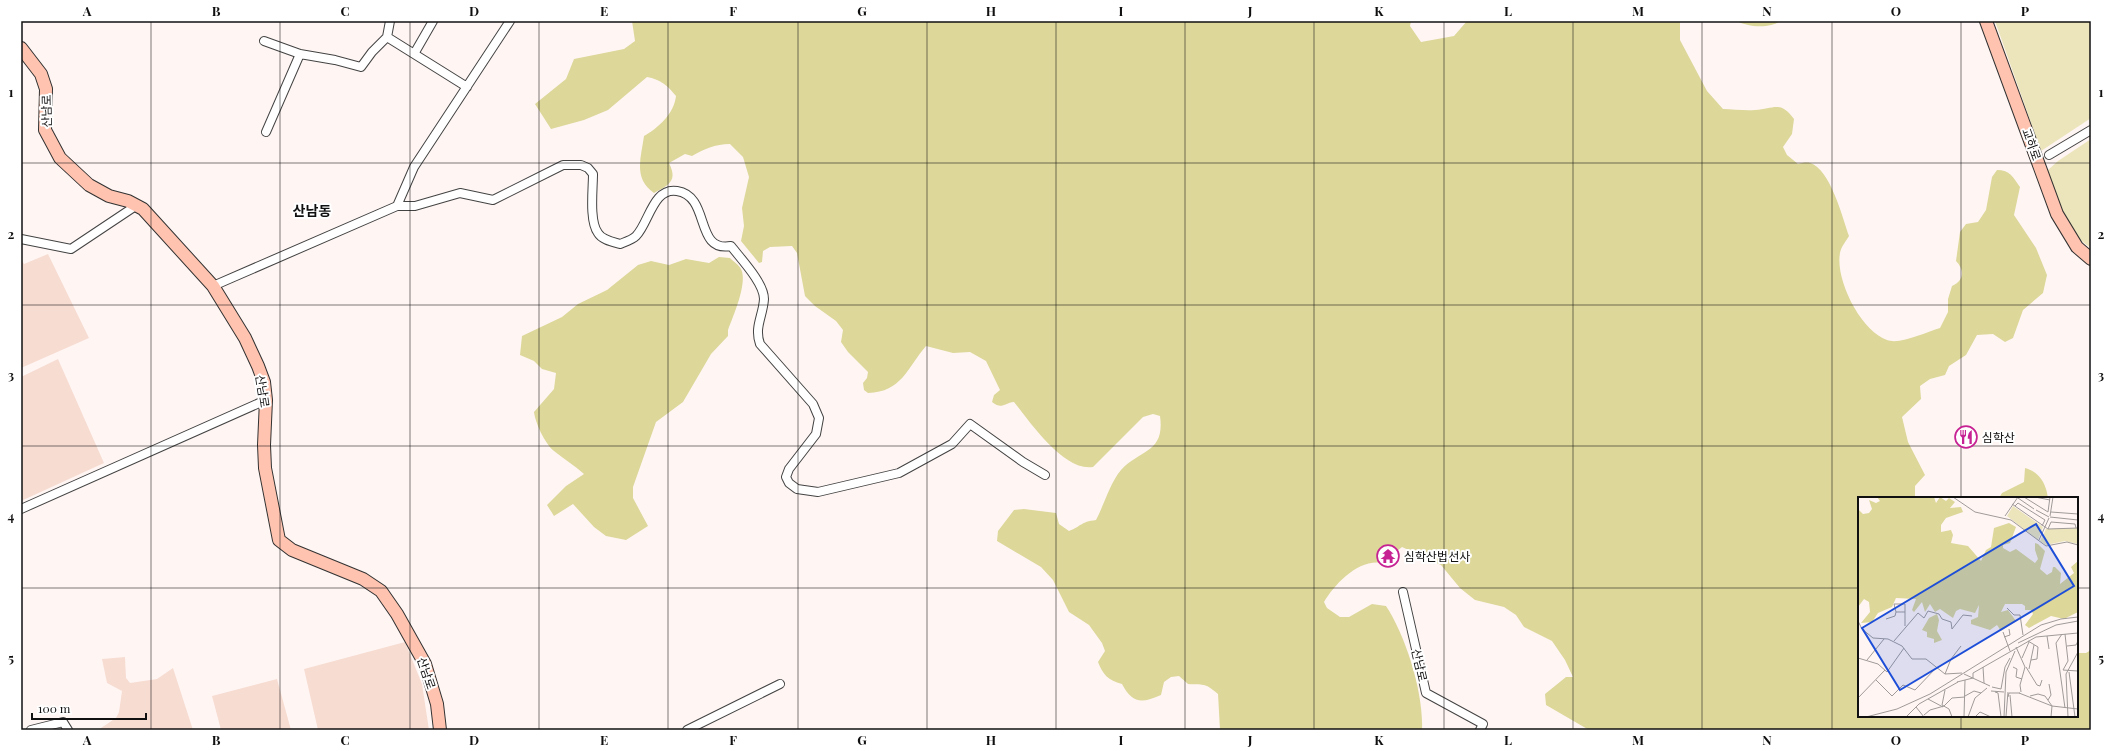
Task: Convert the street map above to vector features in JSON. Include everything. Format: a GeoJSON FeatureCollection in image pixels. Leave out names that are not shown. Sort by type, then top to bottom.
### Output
{"type":"FeatureCollection","features":[{"type":"Feature","properties":{"kind":"street"},"geometry":{"type":"LineString","coordinates":[[264,41],[300,54],[335,60],[361,67],[372,52],[387,38],[390,21]]}},
{"type":"Feature","properties":{"kind":"street"},"geometry":{"type":"LineString","coordinates":[[414,54],[433,21]]}},
{"type":"Feature","properties":{"kind":"street"},"geometry":{"type":"LineString","coordinates":[[397,206],[414,167],[510,21]]}},
{"type":"Feature","properties":{"kind":"street","name":"교하로"},"geometry":{"type":"LineString","coordinates":[[1986,21],[2057,214],[2077,247],[2091,259]]}},
{"type":"Feature","properties":{"kind":"street"},"geometry":{"type":"LineString","coordinates":[[387,38],[467,87]]}},
{"type":"Feature","properties":{"kind":"street","name":"산남로"},"geometry":{"type":"LineString","coordinates":[[21,48],[41,74],[46,89],[45,130],[60,158],[89,185],[109,196],[137,205],[169,236],[213,286],[245,338],[264,382],[266,400],[264,445],[265,468],[280,540],[292,550],[364,579],[381,591],[398,614],[426,664],[437,704],[440,730]]}},
{"type":"Feature","properties":{"kind":"street"},"geometry":{"type":"LineString","coordinates":[[266,132],[300,54]]}},
{"type":"Feature","properties":{"kind":"street"},"geometry":{"type":"LineString","coordinates":[[2049,155],[2091,130]]}},
{"type":"Feature","properties":{"kind":"street"},"geometry":{"type":"LineString","coordinates":[[213,286],[397,206],[416,206],[460,193],[493,200],[563,166],[581,165],[588,168],[593,174],[594,223],[598,234],[612,242],[620,244],[636,236],[651,209],[663,194],[670,191],[678,191],[686,194],[694,202],[700,212],[704,229],[716,245],[721,248],[731,246],[760,285],[764,296],[756,334],[760,344],[813,404],[819,418],[816,434],[789,469],[786,477],[789,483],[797,489],[818,492],[899,473],[952,444],[970,424],[1023,462],[1045,475]]}},
{"type":"Feature","properties":{"kind":"street"},"geometry":{"type":"LineString","coordinates":[[21,240],[71,249],[137,205]]}},
{"type":"Feature","properties":{"kind":"street"},"geometry":{"type":"LineString","coordinates":[[21,509],[266,400]]}},
{"type":"Feature","properties":{"kind":"street","name":"산남로"},"geometry":{"type":"LineString","coordinates":[[1403,592],[1426,693],[1483,724],[1480,730]]}},
{"type":"Feature","properties":{"kind":"street"},"geometry":{"type":"LineString","coordinates":[[686,730],[780,684]]}},
{"type":"Feature","properties":{"kind":"street"},"geometry":{"type":"LineString","coordinates":[[31,730],[63,722],[68,730]]}},
{"type":"Feature","properties":{"kind":"shaded area"},"geometry":{"type":"Polygon","coordinates":[[[632,21],[1411,21],[1410,26],[1421,42],[1454,36],[1467,21],[1680,21],[1680,40],[1707,91],[1723,109],[1751,110],[1776,107],[1785,109],[1794,119],[1792,134],[1783,147],[1787,155],[1798,164],[1810,163],[1817,167],[1824,174],[1835,195],[1849,236],[1842,246],[1840,253],[1842,277],[1846,290],[1859,316],[1868,326],[1877,335],[1892,341],[1899,341],[1940,328],[1948,312],[1948,299],[1952,286],[1959,281],[1962,275],[1961,268],[1956,261],[1960,232],[1966,224],[1978,222],[1986,210],[1992,177],[1997,170],[2005,171],[2011,175],[2020,187],[2014,215],[2036,248],[2047,275],[2043,293],[2023,310],[2013,338],[2005,342],[1993,334],[1977,335],[1966,355],[1949,366],[1945,375],[1930,379],[1920,386],[1921,399],[1902,417],[1908,442],[1925,475],[1915,486],[1915,497],[1858,497],[1858,717],[2078,717],[2078,653],[2086,653],[2091,650],[2091,730],[1589,730],[1546,705],[1545,694],[1566,677],[1573,677],[1565,660],[1552,641],[1524,627],[1516,615],[1504,607],[1475,600],[1460,588],[1441,565],[1402,547],[1382,563],[1364,565],[1348,574],[1334,588],[1324,602],[1327,608],[1340,617],[1349,617],[1372,604],[1386,606],[1407,649],[1417,683],[1422,716],[1422,730],[1220,730],[1218,694],[1206,686],[1188,684],[1179,676],[1171,677],[1164,682],[1161,695],[1148,700],[1138,700],[1133,698],[1122,684],[1113,681],[1104,674],[1098,662],[1105,651],[1102,643],[1089,625],[1069,612],[1053,580],[1041,567],[997,541],[998,531],[1014,510],[1024,509],[1056,513],[1059,524],[1069,531],[1084,523],[1096,520],[1117,475],[1129,463],[1155,444],[1159,437],[1161,428],[1160,416],[1153,414],[1143,417],[1093,467],[1082,466],[1071,462],[1059,454],[1038,433],[1014,402],[998,406],[992,402],[994,395],[1000,390],[986,361],[970,352],[953,353],[926,346],[903,377],[896,383],[879,392],[868,393],[864,390],[863,383],[867,378],[868,372],[848,352],[841,342],[843,330],[836,321],[815,306],[805,296],[797,253],[792,246],[770,247],[763,251],[762,262],[759,263],[741,241],[744,226],[742,208],[749,177],[743,157],[730,144],[710,147],[692,156],[685,154],[669,163],[673,174],[670,182],[668,185],[654,193],[643,181],[640,160],[644,136],[660,125],[669,114],[675,103],[676,96],[667,86],[656,79],[647,77],[608,110],[584,120],[551,129],[535,104],[566,79],[574,59],[624,49],[635,41],[632,21]]]}},
{"type":"Feature","properties":{"kind":"shaded area"},"geometry":{"type":"Polygon","coordinates":[[[1737,21],[1780,21],[1776,24],[1765,26],[1752,26],[1737,21]]]}},
{"type":"Feature","properties":{"kind":"shaded area"},"geometry":{"type":"Polygon","coordinates":[[[1995,21],[2091,21],[2091,118],[2041,151],[1995,21]]]}},
{"type":"Feature","properties":{"kind":"shaded area"},"geometry":{"type":"Polygon","coordinates":[[[2091,139],[2091,248],[2079,238],[2064,215],[2051,186],[2048,170],[2058,161],[2091,139]]]}},
{"type":"Feature","properties":{"kind":"shaded area"},"geometry":{"type":"Polygon","coordinates":[[[48,254],[89,338],[21,368],[21,259],[24,264],[48,254]]]}},
{"type":"Feature","properties":{"kind":"shaded area"},"geometry":{"type":"Polygon","coordinates":[[[719,257],[730,258],[741,269],[743,282],[739,300],[728,330],[728,336],[711,354],[683,402],[656,422],[633,487],[633,498],[648,526],[626,540],[606,536],[594,527],[573,504],[554,516],[547,505],[566,486],[584,474],[551,448],[538,427],[534,412],[554,389],[556,373],[542,369],[534,361],[520,355],[522,336],[562,317],[578,304],[607,290],[638,265],[651,261],[669,265],[686,259],[709,263],[719,257]]]}},
{"type":"Feature","properties":{"kind":"shaded area"},"geometry":{"type":"Polygon","coordinates":[[[58,359],[104,463],[21,501],[21,377],[58,359]]]}},
{"type":"Feature","properties":{"kind":"shaded area"},"geometry":{"type":"Polygon","coordinates":[[[2025,468],[2035,472],[2044,483],[2048,497],[2000,497],[2002,493],[2024,482],[2025,468]]]}},
{"type":"Feature","properties":{"kind":"shaded area"},"geometry":{"type":"Polygon","coordinates":[[[405,642],[422,684],[429,730],[318,730],[304,669],[405,642]]]}},
{"type":"Feature","properties":{"kind":"shaded area"},"geometry":{"type":"Polygon","coordinates":[[[125,657],[126,678],[130,683],[157,679],[173,668],[193,730],[98,730],[116,718],[119,712],[122,691],[107,683],[102,659],[125,657]]]}},
{"type":"Feature","properties":{"kind":"shaded area"},"geometry":{"type":"Polygon","coordinates":[[[277,679],[291,730],[221,730],[212,696],[277,679]]]}},
{"type":"Feature","properties":{"kind":"place","name":"심학산"},"geometry":{"type":"Point","coordinates":[1966,437]}},
{"type":"Feature","properties":{"kind":"place","name":"심학산법선사"},"geometry":{"type":"Point","coordinates":[1388,556]}},
{"type":"Feature","properties":{"kind":"district","name":"산남동"},"geometry":{"type":"Point","coordinates":[312,210]}}]}
